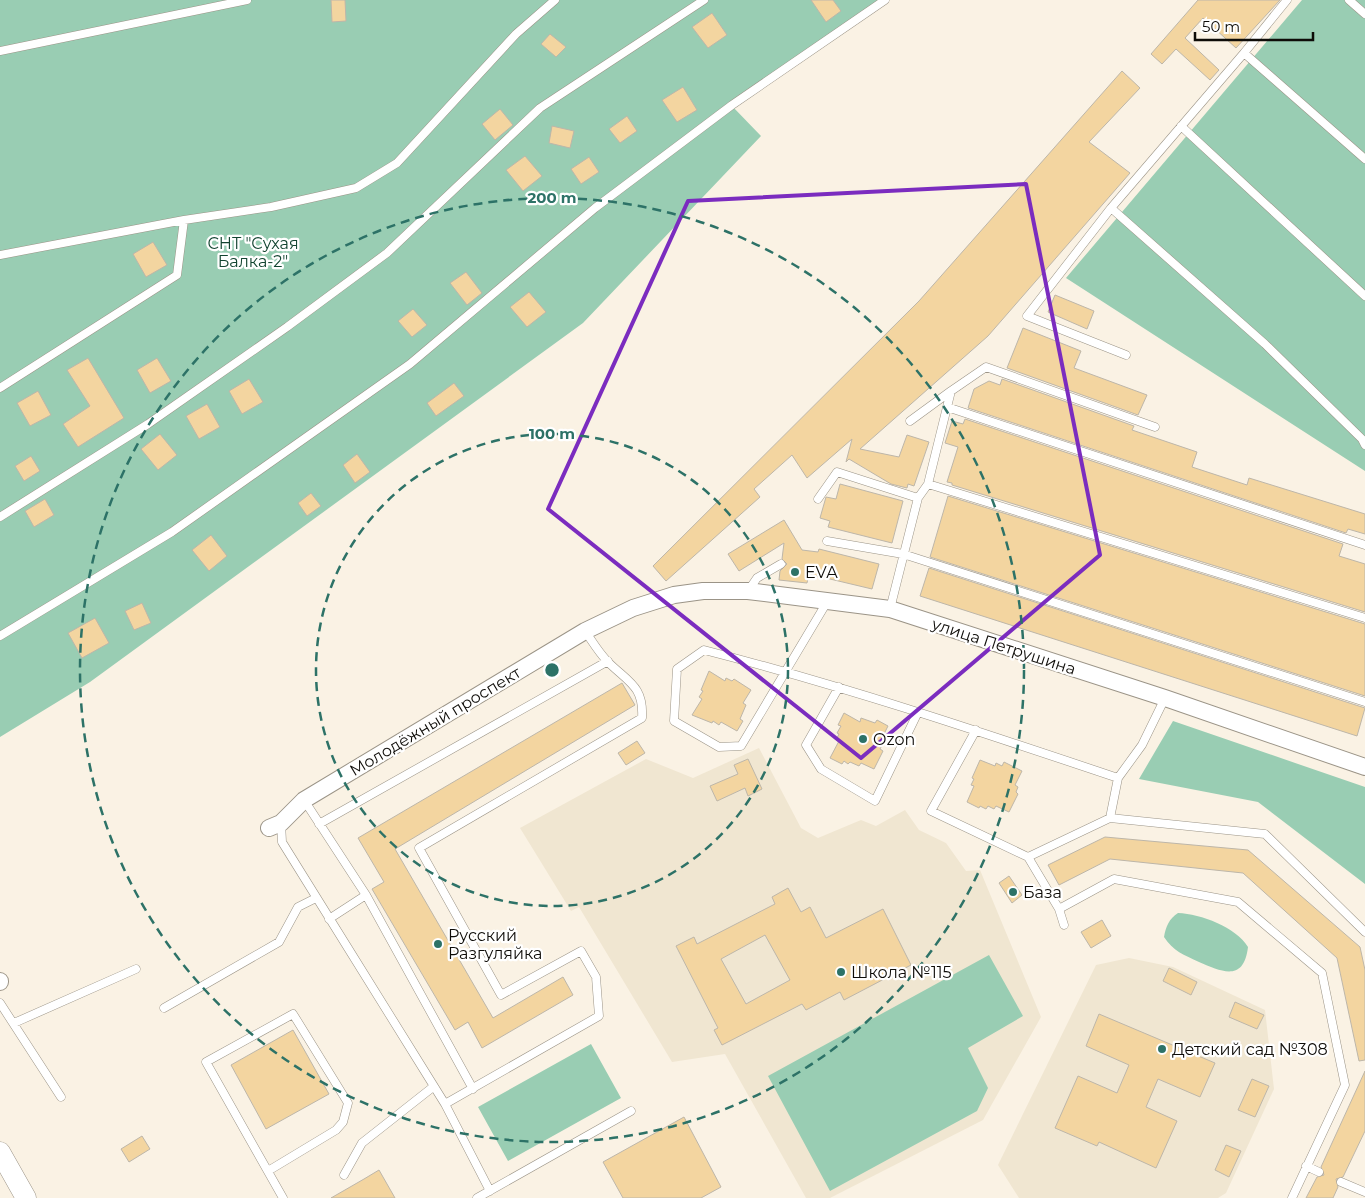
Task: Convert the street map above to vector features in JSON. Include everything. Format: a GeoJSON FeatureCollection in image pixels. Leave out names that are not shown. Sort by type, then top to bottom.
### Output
{"type":"FeatureCollection","features":[{"type":"Feature","properties":{"kind":"street","name":"улица Петрушина"},"geometry":{"type":"LineString","coordinates":[[633,608],[674,595],[703,591],[748,591],[890,609],[1165,698],[1365,767]]}},
{"type":"Feature","properties":{"kind":"street","name":"Молодёжный проспект"},"geometry":{"type":"LineString","coordinates":[[275,825],[304,800],[584,631],[633,608]]}},
{"type":"Feature","properties":{"kind":"street"},"geometry":{"type":"LineString","coordinates":[[0,1152],[26,1198]]}},
{"type":"Feature","properties":{"kind":"lane"},"geometry":{"type":"LineString","coordinates":[[0,51],[247,0]]}},
{"type":"Feature","properties":{"kind":"lane"},"geometry":{"type":"LineString","coordinates":[[0,255],[184,220],[271,206],[356,188],[397,163],[516,34],[555,0]]}},
{"type":"Feature","properties":{"kind":"lane"},"geometry":{"type":"LineString","coordinates":[[0,517],[148,424],[287,327],[387,253],[540,108],[704,0]]}},
{"type":"Feature","properties":{"kind":"lane"},"geometry":{"type":"LineString","coordinates":[[0,636],[172,532],[410,364],[595,208],[732,105],[885,0]]}},
{"type":"Feature","properties":{"kind":"lane"},"geometry":{"type":"LineString","coordinates":[[1126,355],[1027,316],[1111,208],[1287,0]]}},
{"type":"Feature","properties":{"kind":"lane"},"geometry":{"type":"LineString","coordinates":[[1349,0],[1365,14]]}},
{"type":"Feature","properties":{"kind":"lane"},"geometry":{"type":"LineString","coordinates":[[1244,53],[1365,159]]}},
{"type":"Feature","properties":{"kind":"lane"},"geometry":{"type":"LineString","coordinates":[[1181,126],[1365,296]]}},
{"type":"Feature","properties":{"kind":"lane"},"geometry":{"type":"LineString","coordinates":[[1111,208],[1265,344],[1362,439],[1365,445]]}},
{"type":"Feature","properties":{"kind":"lane"},"geometry":{"type":"LineString","coordinates":[[0,388],[177,275],[184,220]]}},
{"type":"Feature","properties":{"kind":"lane"},"geometry":{"type":"LineString","coordinates":[[910,421],[986,367],[1155,427]]}},
{"type":"Feature","properties":{"kind":"lane"},"geometry":{"type":"LineString","coordinates":[[890,609],[902,554],[918,498],[928,484],[951,391]]}},
{"type":"Feature","properties":{"kind":"lane"},"geometry":{"type":"LineString","coordinates":[[947,407],[1365,545]]}},
{"type":"Feature","properties":{"kind":"lane"},"geometry":{"type":"LineString","coordinates":[[818,499],[837,472],[918,498]]}},
{"type":"Feature","properties":{"kind":"lane"},"geometry":{"type":"LineString","coordinates":[[928,484],[1365,618]]}},
{"type":"Feature","properties":{"kind":"lane"},"geometry":{"type":"LineString","coordinates":[[827,541],[902,554],[1365,702]]}},
{"type":"Feature","properties":{"kind":"lane"},"geometry":{"type":"LineString","coordinates":[[748,591],[757,578],[781,564]]}},
{"type":"Feature","properties":{"kind":"lane"},"geometry":{"type":"LineString","coordinates":[[828,600],[786,671],[741,746],[719,747],[674,721],[677,669],[704,650],[786,671],[839,687],[976,730],[1118,778]]}},
{"type":"Feature","properties":{"kind":"lane"},"geometry":{"type":"LineString","coordinates":[[445,1104],[599,1016],[596,977],[581,951],[501,995],[419,848],[642,718],[642,702],[632,682],[608,661],[584,631]]}},
{"type":"Feature","properties":{"kind":"lane"},"geometry":{"type":"LineString","coordinates":[[319,824],[608,661]]}},
{"type":"Feature","properties":{"kind":"lane"},"geometry":{"type":"LineString","coordinates":[[839,687],[806,745],[821,769],[875,800],[918,712]]}},
{"type":"Feature","properties":{"kind":"lane"},"geometry":{"type":"LineString","coordinates":[[1110,818],[1118,778],[1142,745],[1165,698]]}},
{"type":"Feature","properties":{"kind":"lane"},"geometry":{"type":"LineString","coordinates":[[976,730],[931,811],[1028,856],[1059,909],[1064,925]]}},
{"type":"Feature","properties":{"kind":"lane"},"geometry":{"type":"LineString","coordinates":[[304,800],[366,896],[473,1089]]}},
{"type":"Feature","properties":{"kind":"lane"},"geometry":{"type":"LineString","coordinates":[[1028,856],[1110,818],[1265,834],[1365,932]]}},
{"type":"Feature","properties":{"kind":"lane"},"geometry":{"type":"LineString","coordinates":[[275,825],[282,842],[316,898],[445,1104],[490,1191]]}},
{"type":"Feature","properties":{"kind":"lane"},"geometry":{"type":"LineString","coordinates":[[1059,909],[1114,879],[1238,902],[1322,973],[1344,1085],[1292,1198]]}},
{"type":"Feature","properties":{"kind":"lane"},"geometry":{"type":"LineString","coordinates":[[329,919],[366,896]]}},
{"type":"Feature","properties":{"kind":"lane"},"geometry":{"type":"LineString","coordinates":[[164,1008],[279,942],[298,907],[316,898]]}},
{"type":"Feature","properties":{"kind":"lane"},"geometry":{"type":"LineString","coordinates":[[14,1023],[136,969]]}},
{"type":"Feature","properties":{"kind":"lane"},"geometry":{"type":"LineString","coordinates":[[0,1002],[62,1097]]}},
{"type":"Feature","properties":{"kind":"lane"},"geometry":{"type":"LineString","coordinates":[[268,1170],[336,1130],[343,1122],[348,1104],[293,1014],[206,1062],[283,1198]]}},
{"type":"Feature","properties":{"kind":"lane"},"geometry":{"type":"LineString","coordinates":[[344,1175],[362,1143],[433,1087]]}},
{"type":"Feature","properties":{"kind":"lane"},"geometry":{"type":"LineString","coordinates":[[477,1198],[631,1110]]}},
{"type":"Feature","properties":{"kind":"lane"},"geometry":{"type":"LineString","coordinates":[[1306,1166],[1319,1172]]}},
{"type":"Feature","properties":{"kind":"lane"},"geometry":{"type":"LineString","coordinates":[[1341,1182],[1365,1192]]}},
{"type":"Feature","properties":{"kind":"highlighted area"},"geometry":{"type":"Polygon","coordinates":[[[1026,184],[1100,555],[861,758],[548,509],[688,201],[1026,184]]]}},
{"type":"Feature","properties":{"kind":"shaded area"},"geometry":{"type":"Polygon","coordinates":[[[759,748],[801,828],[818,838],[861,820],[876,826],[905,810],[919,830],[946,843],[966,871],[980,870],[1041,1017],[983,1120],[830,1198],[806,1198],[725,1054],[672,1062],[579,907],[571,911],[520,828],[646,759],[693,778],[759,748]]]}},
{"type":"Feature","properties":{"kind":"shaded area","name":"Детский сад №308"},"geometry":{"type":"Polygon","coordinates":[[[1129,958],[1173,967],[1265,1010],[1274,1089],[1226,1193],[1218,1198],[1019,1198],[998,1165],[1096,965],[1129,958]]]}},
{"type":"Feature","properties":{"kind":"green space","name":"СНТ \"Сухая Балка-2\""},"geometry":{"type":"Polygon","coordinates":[[[0,0],[885,0],[732,106],[761,136],[583,323],[90,682],[0,737],[0,0]]]}},
{"type":"Feature","properties":{"kind":"green space"},"geometry":{"type":"Polygon","coordinates":[[[1302,0],[1365,0],[1365,471],[1066,278],[1302,0]]]}},
{"type":"Feature","properties":{"kind":"green space"},"geometry":{"type":"Polygon","coordinates":[[[1173,721],[1365,787],[1365,884],[1258,802],[1139,779],[1173,721]]]}},
{"type":"Feature","properties":{"kind":"green space"},"geometry":{"type":"Polygon","coordinates":[[[1178,913],[1207,919],[1235,933],[1248,947],[1242,966],[1237,970],[1231,971],[1216,969],[1175,949],[1164,937],[1168,923],[1178,913]]]}},
{"type":"Feature","properties":{"kind":"green space"},"geometry":{"type":"Polygon","coordinates":[[[989,955],[1023,1016],[968,1048],[988,1088],[977,1111],[830,1191],[768,1076],[989,955]]]}},
{"type":"Feature","properties":{"kind":"green space"},"geometry":{"type":"Polygon","coordinates":[[[591,1044],[621,1098],[508,1161],[478,1107],[591,1044]]]}},
{"type":"Feature","properties":{"kind":"building"},"geometry":{"type":"Polygon","coordinates":[[[331,0],[345,0],[346,21],[332,22],[331,0]]]}},
{"type":"Feature","properties":{"kind":"building"},"geometry":{"type":"Polygon","coordinates":[[[811,0],[833,0],[841,11],[826,22],[811,0]]]}},
{"type":"Feature","properties":{"kind":"building"},"geometry":{"type":"Polygon","coordinates":[[[1198,0],[1280,0],[1236,48],[1203,18],[1185,38],[1219,70],[1210,80],[1176,49],[1162,64],[1151,54],[1198,0]]]}},
{"type":"Feature","properties":{"kind":"building"},"geometry":{"type":"Polygon","coordinates":[[[712,13],[727,35],[708,48],[692,27],[712,13]]]}},
{"type":"Feature","properties":{"kind":"building"},"geometry":{"type":"Polygon","coordinates":[[[550,34],[566,47],[556,57],[541,44],[550,34]]]}},
{"type":"Feature","properties":{"kind":"building"},"geometry":{"type":"Polygon","coordinates":[[[1122,71],[1140,88],[1089,142],[1130,173],[988,336],[860,449],[899,457],[907,435],[929,442],[914,486],[908,484],[907,488],[891,484],[849,459],[846,462],[852,439],[807,478],[792,455],[754,489],[760,497],[666,581],[653,566],[919,301],[1122,71]]]}},
{"type":"Feature","properties":{"kind":"building"},"geometry":{"type":"Polygon","coordinates":[[[683,87],[697,110],[677,122],[662,100],[683,87]]]}},
{"type":"Feature","properties":{"kind":"building"},"geometry":{"type":"Polygon","coordinates":[[[500,109],[513,125],[495,140],[482,124],[500,109]]]}},
{"type":"Feature","properties":{"kind":"building"},"geometry":{"type":"Polygon","coordinates":[[[627,116],[637,131],[620,143],[609,129],[627,116]]]}},
{"type":"Feature","properties":{"kind":"building"},"geometry":{"type":"Polygon","coordinates":[[[552,126],[574,131],[570,148],[549,143],[552,126]]]}},
{"type":"Feature","properties":{"kind":"building"},"geometry":{"type":"Polygon","coordinates":[[[525,156],[542,176],[523,191],[506,170],[525,156]]]}},
{"type":"Feature","properties":{"kind":"building"},"geometry":{"type":"Polygon","coordinates":[[[589,157],[599,172],[581,184],[571,169],[589,157]]]}},
{"type":"Feature","properties":{"kind":"building"},"geometry":{"type":"Polygon","coordinates":[[[153,242],[167,265],[146,277],[133,254],[153,242]]]}},
{"type":"Feature","properties":{"kind":"building"},"geometry":{"type":"Polygon","coordinates":[[[466,272],[482,293],[467,305],[450,283],[466,272]]]}},
{"type":"Feature","properties":{"kind":"building"},"geometry":{"type":"Polygon","coordinates":[[[529,292],[546,312],[527,327],[510,307],[529,292]]]}},
{"type":"Feature","properties":{"kind":"building"},"geometry":{"type":"Polygon","coordinates":[[[1055,295],[1094,311],[1087,329],[1048,312],[1055,295]]]}},
{"type":"Feature","properties":{"kind":"building"},"geometry":{"type":"Polygon","coordinates":[[[413,309],[427,325],[412,337],[398,321],[413,309]]]}},
{"type":"Feature","properties":{"kind":"building"},"geometry":{"type":"Polygon","coordinates":[[[1023,328],[1081,351],[1074,368],[1147,395],[1138,415],[1007,368],[1023,328]]]}},
{"type":"Feature","properties":{"kind":"building"},"geometry":{"type":"Polygon","coordinates":[[[88,358],[124,418],[78,447],[63,424],[90,406],[67,370],[88,358]]]}},
{"type":"Feature","properties":{"kind":"building"},"geometry":{"type":"Polygon","coordinates":[[[157,358],[171,381],[150,393],[137,370],[157,358]]]}},
{"type":"Feature","properties":{"kind":"building"},"geometry":{"type":"Polygon","coordinates":[[[249,379],[263,402],[242,414],[229,391],[249,379]]]}},
{"type":"Feature","properties":{"kind":"building"},"geometry":{"type":"Polygon","coordinates":[[[1002,379],[1134,426],[1132,430],[1197,452],[1192,467],[1247,485],[1249,478],[1365,514],[1365,534],[1348,529],[1346,533],[968,408],[974,389],[989,381],[1000,385],[1002,379]]]}},
{"type":"Feature","properties":{"kind":"building"},"geometry":{"type":"Polygon","coordinates":[[[454,383],[464,396],[436,416],[427,403],[454,383]]]}},
{"type":"Feature","properties":{"kind":"building"},"geometry":{"type":"Polygon","coordinates":[[[38,391],[51,415],[30,426],[17,403],[38,391]]]}},
{"type":"Feature","properties":{"kind":"building"},"geometry":{"type":"Polygon","coordinates":[[[207,404],[220,427],[199,439],[186,416],[207,404]]]}},
{"type":"Feature","properties":{"kind":"building"},"geometry":{"type":"Polygon","coordinates":[[[965,419],[1343,544],[1339,556],[1365,564],[1365,612],[952,485],[952,483],[947,482],[958,447],[945,443],[952,421],[963,424],[965,419]]]}},
{"type":"Feature","properties":{"kind":"building"},"geometry":{"type":"Polygon","coordinates":[[[160,434],[177,455],[158,470],[141,449],[160,434]]]}},
{"type":"Feature","properties":{"kind":"building"},"geometry":{"type":"Polygon","coordinates":[[[357,454],[370,472],[355,483],[343,465],[357,454]]]}},
{"type":"Feature","properties":{"kind":"building"},"geometry":{"type":"Polygon","coordinates":[[[31,456],[40,471],[24,481],[15,466],[31,456]]]}},
{"type":"Feature","properties":{"kind":"building"},"geometry":{"type":"Polygon","coordinates":[[[840,484],[903,501],[892,543],[828,527],[830,521],[820,518],[826,497],[836,499],[840,484]]]}},
{"type":"Feature","properties":{"kind":"building"},"geometry":{"type":"Polygon","coordinates":[[[311,493],[321,506],[307,516],[298,503],[311,493]]]}},
{"type":"Feature","properties":{"kind":"building"},"geometry":{"type":"Polygon","coordinates":[[[948,496],[1365,624],[1365,696],[930,557],[948,496]]]}},
{"type":"Feature","properties":{"kind":"building"},"geometry":{"type":"Polygon","coordinates":[[[45,499],[54,515],[34,527],[25,511],[45,499]]]}},
{"type":"Feature","properties":{"kind":"building"},"geometry":{"type":"Polygon","coordinates":[[[784,520],[802,550],[818,552],[819,549],[879,564],[872,589],[809,574],[807,583],[779,580],[780,571],[787,564],[782,559],[784,543],[739,571],[728,554],[784,520]]]}},
{"type":"Feature","properties":{"kind":"building"},"geometry":{"type":"Polygon","coordinates":[[[211,535],[227,556],[209,571],[192,550],[211,535]]]}},
{"type":"Feature","properties":{"kind":"building"},"geometry":{"type":"Polygon","coordinates":[[[929,568],[1365,708],[1357,736],[920,596],[929,568]]]}},
{"type":"Feature","properties":{"kind":"building"},"geometry":{"type":"Polygon","coordinates":[[[142,603],[151,623],[134,630],[125,611],[142,603]]]}},
{"type":"Feature","properties":{"kind":"building"},"geometry":{"type":"Polygon","coordinates":[[[95,618],[109,643],[82,658],[68,633],[95,618]]]}},
{"type":"Feature","properties":{"kind":"building"},"geometry":{"type":"Polygon","coordinates":[[[709,671],[725,681],[726,678],[732,681],[734,679],[751,690],[743,703],[746,705],[740,719],[743,721],[737,731],[721,722],[719,725],[713,721],[712,723],[692,715],[702,699],[699,697],[703,691],[701,690],[709,671]]]}},
{"type":"Feature","properties":{"kind":"building"},"geometry":{"type":"Polygon","coordinates":[[[622,683],[635,705],[395,849],[493,1018],[563,977],[573,995],[482,1048],[468,1022],[455,1030],[372,889],[384,882],[358,838],[622,683]]]}},
{"type":"Feature","properties":{"kind":"building"},"geometry":{"type":"Polygon","coordinates":[[[844,713],[860,722],[861,718],[875,723],[877,720],[888,726],[880,742],[883,743],[880,749],[883,751],[874,769],[861,763],[859,766],[850,762],[848,764],[844,761],[842,764],[830,758],[839,741],[836,740],[841,726],[838,725],[844,713]]]}},
{"type":"Feature","properties":{"kind":"building"},"geometry":{"type":"Polygon","coordinates":[[[637,741],[645,753],[626,765],[618,753],[637,741]]]}},
{"type":"Feature","properties":{"kind":"building"},"geometry":{"type":"Polygon","coordinates":[[[748,759],[762,789],[748,796],[745,788],[717,801],[710,786],[738,774],[734,765],[748,759]]]}},
{"type":"Feature","properties":{"kind":"building"},"geometry":{"type":"Polygon","coordinates":[[[980,760],[995,766],[996,763],[1002,766],[1004,762],[1022,771],[1015,785],[1018,787],[1016,792],[1018,794],[1009,812],[996,806],[994,809],[988,806],[986,809],[980,806],[979,808],[967,802],[974,786],[971,785],[974,779],[972,778],[980,760]]]}},
{"type":"Feature","properties":{"kind":"building"},"geometry":{"type":"Polygon","coordinates":[[[1105,837],[1248,850],[1360,947],[1365,970],[1365,1060],[1359,1061],[1337,958],[1243,873],[1110,859],[1059,885],[1048,865],[1105,837]]]}},
{"type":"Feature","properties":{"kind":"building"},"geometry":{"type":"Polygon","coordinates":[[[1009,876],[1022,895],[1012,903],[999,883],[1009,876]]]}},
{"type":"Feature","properties":{"kind":"building","name":"Школа №115"},"geometry":{"type":"Polygon","coordinates":[[[788,888],[801,912],[810,907],[826,938],[883,909],[911,965],[844,1000],[840,992],[806,1010],[802,1004],[722,1045],[714,1030],[718,1028],[676,946],[694,937],[697,944],[775,904],[772,897],[788,888]],[[765,935],[721,959],[746,1004],[790,980],[765,935]]]}},
{"type":"Feature","properties":{"kind":"building"},"geometry":{"type":"Polygon","coordinates":[[[1102,920],[1111,936],[1091,948],[1081,932],[1102,920]]]}},
{"type":"Feature","properties":{"kind":"building"},"geometry":{"type":"Polygon","coordinates":[[[1169,968],[1197,982],[1191,995],[1163,981],[1169,968]]]}},
{"type":"Feature","properties":{"kind":"building"},"geometry":{"type":"Polygon","coordinates":[[[1235,1002],[1264,1015],[1257,1029],[1229,1017],[1235,1002]]]}},
{"type":"Feature","properties":{"kind":"building"},"geometry":{"type":"Polygon","coordinates":[[[1099,1014],[1215,1063],[1200,1097],[1158,1079],[1146,1107],[1177,1121],[1156,1168],[1099,1142],[1097,1146],[1055,1128],[1078,1076],[1117,1093],[1129,1065],[1086,1046],[1099,1014]]]}},
{"type":"Feature","properties":{"kind":"building"},"geometry":{"type":"Polygon","coordinates":[[[293,1030],[329,1094],[266,1129],[231,1065],[293,1030]]]}},
{"type":"Feature","properties":{"kind":"building"},"geometry":{"type":"Polygon","coordinates":[[[1365,1071],[1365,1131],[1343,1177],[1336,1179],[1338,1187],[1333,1198],[1306,1198],[1317,1177],[1324,1175],[1321,1167],[1365,1071]]]}},
{"type":"Feature","properties":{"kind":"building"},"geometry":{"type":"Polygon","coordinates":[[[1252,1079],[1269,1086],[1255,1117],[1238,1110],[1252,1079]]]}},
{"type":"Feature","properties":{"kind":"building"},"geometry":{"type":"Polygon","coordinates":[[[684,1117],[721,1187],[701,1198],[623,1198],[603,1162],[684,1117]]]}},
{"type":"Feature","properties":{"kind":"building"},"geometry":{"type":"Polygon","coordinates":[[[142,1136],[150,1149],[129,1162],[121,1149],[142,1136]]]}},
{"type":"Feature","properties":{"kind":"building"},"geometry":{"type":"Polygon","coordinates":[[[1226,1145],[1241,1151],[1229,1177],[1215,1170],[1226,1145]]]}},
{"type":"Feature","properties":{"kind":"building"},"geometry":{"type":"Polygon","coordinates":[[[379,1170],[395,1198],[331,1198],[364,1179],[379,1170]]]}},
{"type":"Feature","properties":{"kind":"place","name":"EVA"},"geometry":{"type":"Point","coordinates":[795,572]}},
{"type":"Feature","properties":{"kind":"place","name":"Ozon"},"geometry":{"type":"Point","coordinates":[863,739]}},
{"type":"Feature","properties":{"kind":"place","name":"База"},"geometry":{"type":"Point","coordinates":[1013,892]}},
{"type":"Feature","properties":{"kind":"place","name":"Русский Разгуляйка"},"geometry":{"type":"Point","coordinates":[438,944]}},
{"type":"Feature","properties":{"kind":"place","name":"Школа №115"},"geometry":{"type":"Point","coordinates":[841,972]}},
{"type":"Feature","properties":{"kind":"place","name":"Детский сад №308"},"geometry":{"type":"Point","coordinates":[1162,1049]}}]}
